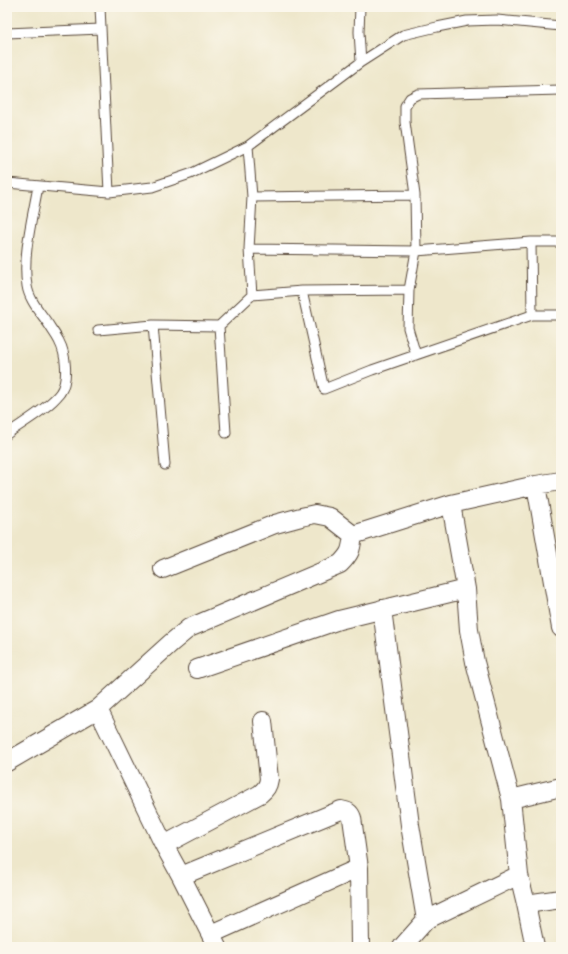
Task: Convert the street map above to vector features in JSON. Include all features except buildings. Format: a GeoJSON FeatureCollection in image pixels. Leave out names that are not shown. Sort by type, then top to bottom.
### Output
{"type":"FeatureCollection","features":[{"type":"Feature","properties":{"kind":"street"},"geometry":{"type":"LineString","coordinates":[[353,535],[451,504],[536,485],[561,481]]}},
{"type":"Feature","properties":{"kind":"street"},"geometry":{"type":"LineString","coordinates":[[536,485],[561,628]]}},
{"type":"Feature","properties":{"kind":"street"},"geometry":{"type":"LineString","coordinates":[[451,504],[466,589],[469,630],[475,662],[511,799],[519,876],[535,947]]}},
{"type":"Feature","properties":{"kind":"street"},"geometry":{"type":"LineString","coordinates":[[163,569],[275,524],[315,514],[330,517],[353,535]]}},
{"type":"Feature","properties":{"kind":"street"},"geometry":{"type":"LineString","coordinates":[[7,762],[98,709],[189,628],[340,564],[347,558],[351,550],[353,535]]}},
{"type":"Feature","properties":{"kind":"street"},"geometry":{"type":"LineString","coordinates":[[197,669],[339,620],[466,589]]}},
{"type":"Feature","properties":{"kind":"street"},"geometry":{"type":"LineString","coordinates":[[382,609],[410,825],[426,920]]}},
{"type":"Feature","properties":{"kind":"street"},"geometry":{"type":"LineString","coordinates":[[98,709],[164,845],[182,876],[214,941],[359,868]]}},
{"type":"Feature","properties":{"kind":"street"},"geometry":{"type":"LineString","coordinates":[[164,845],[265,790],[268,785],[268,779],[264,721]]}},
{"type":"Feature","properties":{"kind":"street"},"geometry":{"type":"LineString","coordinates":[[511,799],[561,787]]}},
{"type":"Feature","properties":{"kind":"street"},"geometry":{"type":"LineString","coordinates":[[182,876],[340,810],[348,812],[352,818],[359,868],[356,945]]}},
{"type":"Feature","properties":{"kind":"street"},"geometry":{"type":"LineString","coordinates":[[402,947],[426,920],[519,876]]}},
{"type":"Feature","properties":{"kind":"street"},"geometry":{"type":"LineString","coordinates":[[526,904],[561,900]]}},
{"type":"Feature","properties":{"kind":"lane"},"geometry":{"type":"LineString","coordinates":[[100,7],[110,192]]}},
{"type":"Feature","properties":{"kind":"lane"},"geometry":{"type":"LineString","coordinates":[[360,7],[359,32],[361,62]]}},
{"type":"Feature","properties":{"kind":"lane"},"geometry":{"type":"LineString","coordinates":[[7,184],[110,192],[152,187],[190,174],[248,146],[361,62],[403,35],[436,26],[467,21],[497,20],[561,26]]}},
{"type":"Feature","properties":{"kind":"lane"},"geometry":{"type":"LineString","coordinates":[[7,33],[101,29]]}},
{"type":"Feature","properties":{"kind":"lane"},"geometry":{"type":"LineString","coordinates":[[416,355],[408,328],[409,290],[416,251],[415,195],[405,122],[406,106],[410,98],[418,94],[561,90]]}},
{"type":"Feature","properties":{"kind":"lane"},"geometry":{"type":"LineString","coordinates":[[248,146],[252,197],[248,249],[252,294]]}},
{"type":"Feature","properties":{"kind":"lane"},"geometry":{"type":"LineString","coordinates":[[7,434],[50,404],[60,393],[65,383],[66,372],[64,353],[59,341],[31,298],[27,286],[27,254],[38,186]]}},
{"type":"Feature","properties":{"kind":"lane"},"geometry":{"type":"LineString","coordinates":[[252,197],[415,195]]}},
{"type":"Feature","properties":{"kind":"lane"},"geometry":{"type":"LineString","coordinates":[[248,249],[416,251],[531,242],[561,242]]}},
{"type":"Feature","properties":{"kind":"lane"},"geometry":{"type":"LineString","coordinates":[[531,242],[532,315]]}},
{"type":"Feature","properties":{"kind":"lane"},"geometry":{"type":"LineString","coordinates":[[98,330],[153,325],[219,326],[252,294],[302,291],[409,290]]}},
{"type":"Feature","properties":{"kind":"lane"},"geometry":{"type":"LineString","coordinates":[[302,291],[324,389],[372,370],[532,315],[561,315]]}},
{"type":"Feature","properties":{"kind":"lane"},"geometry":{"type":"LineString","coordinates":[[153,325],[165,465]]}},
{"type":"Feature","properties":{"kind":"lane"},"geometry":{"type":"LineString","coordinates":[[219,326],[226,433]]}}]}
